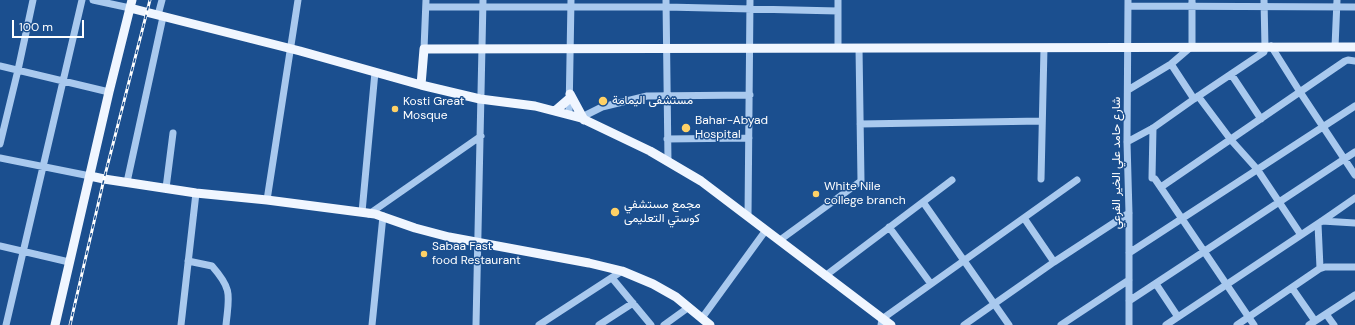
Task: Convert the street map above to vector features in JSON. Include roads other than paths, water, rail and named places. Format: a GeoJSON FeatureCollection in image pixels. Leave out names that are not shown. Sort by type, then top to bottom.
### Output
{"type":"FeatureCollection","features":[{"type":"Feature","properties":{"kind":"main road"},"geometry":{"type":"LineString","coordinates":[[55,325],[131,4],[161,16],[290,48],[421,85],[480,99],[535,106],[583,118],[668,161],[701,181],[780,240],[882,322],[891,325]]}},
{"type":"Feature","properties":{"kind":"main road"},"geometry":{"type":"LineString","coordinates":[[421,85],[424,49],[838,47],[1044,48],[1192,46],[1352,47]]}},
{"type":"Feature","properties":{"kind":"main road"},"geometry":{"type":"LineString","coordinates":[[555,111],[570,96],[583,118]]}},
{"type":"Feature","properties":{"kind":"main road"},"geometry":{"type":"LineString","coordinates":[[90,176],[196,193],[267,200],[383,216],[431,232],[478,243],[570,259],[622,271],[653,284],[676,297],[710,325]]}},
{"type":"Feature","properties":{"kind":"street"},"geometry":{"type":"LineString","coordinates":[[0,144],[33,0]]}},
{"type":"Feature","properties":{"kind":"street"},"geometry":{"type":"LineString","coordinates":[[6,325],[82,0]]}},
{"type":"Feature","properties":{"kind":"street"},"geometry":{"type":"LineString","coordinates":[[93,0],[131,4]]}},
{"type":"Feature","properties":{"kind":"street"},"geometry":{"type":"LineString","coordinates":[[127,182],[161,16],[162,0]]}},
{"type":"Feature","properties":{"kind":"street"},"geometry":{"type":"LineString","coordinates":[[267,200],[298,0]]}},
{"type":"Feature","properties":{"kind":"street"},"geometry":{"type":"LineString","coordinates":[[748,216],[751,48],[750,0]]}},
{"type":"Feature","properties":{"kind":"street"},"geometry":{"type":"LineString","coordinates":[[838,0],[838,47]]}},
{"type":"Feature","properties":{"kind":"street"},"geometry":{"type":"LineString","coordinates":[[424,49],[426,3],[666,4],[838,11]]}},
{"type":"Feature","properties":{"kind":"street"},"geometry":{"type":"LineString","coordinates":[[569,115],[571,3]]}},
{"type":"Feature","properties":{"kind":"street"},"geometry":{"type":"LineString","coordinates":[[1128,3],[1337,3],[1355,7]]}},
{"type":"Feature","properties":{"kind":"street","name":"شارع حامد علي الخير الفرعي"},"geometry":{"type":"LineString","coordinates":[[1128,3],[1127,142],[1129,213],[1129,325]]}},
{"type":"Feature","properties":{"kind":"street"},"geometry":{"type":"LineString","coordinates":[[1128,90],[1171,64],[1192,46],[1192,3]]}},
{"type":"Feature","properties":{"kind":"street"},"geometry":{"type":"LineString","coordinates":[[1264,3],[1268,46],[1355,175]]}},
{"type":"Feature","properties":{"kind":"street"},"geometry":{"type":"LineString","coordinates":[[1335,46],[1337,3]]}},
{"type":"Feature","properties":{"kind":"street"},"geometry":{"type":"LineString","coordinates":[[476,325],[483,4]]}},
{"type":"Feature","properties":{"kind":"street"},"geometry":{"type":"LineString","coordinates":[[666,4],[668,161]]}},
{"type":"Feature","properties":{"kind":"street"},"geometry":{"type":"LineString","coordinates":[[1127,142],[1153,128],[1263,53],[1268,46]]}},
{"type":"Feature","properties":{"kind":"street"},"geometry":{"type":"LineString","coordinates":[[1161,187],[1345,61],[1355,61],[1352,47]]}},
{"type":"Feature","properties":{"kind":"street"},"geometry":{"type":"LineString","coordinates":[[780,240],[861,181],[859,48]]}},
{"type":"Feature","properties":{"kind":"street"},"geometry":{"type":"LineString","coordinates":[[1041,179],[1044,48]]}},
{"type":"Feature","properties":{"kind":"street"},"geometry":{"type":"LineString","coordinates":[[1171,64],[1230,140],[1257,169],[1301,235]]}},
{"type":"Feature","properties":{"kind":"street"},"geometry":{"type":"LineString","coordinates":[[0,66],[109,92]]}},
{"type":"Feature","properties":{"kind":"street"},"geometry":{"type":"LineString","coordinates":[[365,213],[375,72]]}},
{"type":"Feature","properties":{"kind":"street"},"geometry":{"type":"LineString","coordinates":[[1231,74],[1261,119]]}},
{"type":"Feature","properties":{"kind":"street"},"geometry":{"type":"LineString","coordinates":[[583,118],[594,111],[626,100],[647,96],[750,95]]}},
{"type":"Feature","properties":{"kind":"street"},"geometry":{"type":"LineString","coordinates":[[1129,253],[1355,106]]}},
{"type":"Feature","properties":{"kind":"street"},"geometry":{"type":"LineString","coordinates":[[860,124],[1042,121]]}},
{"type":"Feature","properties":{"kind":"street"},"geometry":{"type":"LineString","coordinates":[[1153,128],[1154,179],[1161,187],[1254,325]]}},
{"type":"Feature","properties":{"kind":"street"},"geometry":{"type":"LineString","coordinates":[[166,188],[173,133]]}},
{"type":"Feature","properties":{"kind":"street"},"geometry":{"type":"LineString","coordinates":[[365,213],[480,136]]}},
{"type":"Feature","properties":{"kind":"street"},"geometry":{"type":"LineString","coordinates":[[667,139],[749,138]]}},
{"type":"Feature","properties":{"kind":"street"},"geometry":{"type":"LineString","coordinates":[[1129,301],[1355,152]]}},
{"type":"Feature","properties":{"kind":"street"},"geometry":{"type":"LineString","coordinates":[[0,158],[90,176]]}},
{"type":"Feature","properties":{"kind":"street"},"geometry":{"type":"LineString","coordinates":[[825,276],[952,180]]}},
{"type":"Feature","properties":{"kind":"street"},"geometry":{"type":"LineString","coordinates":[[882,322],[931,284],[1077,180]]}},
{"type":"Feature","properties":{"kind":"street"},"geometry":{"type":"LineString","coordinates":[[181,325],[196,193]]}},
{"type":"Feature","properties":{"kind":"street"},"geometry":{"type":"LineString","coordinates":[[1166,325],[1320,223],[1355,198]]}},
{"type":"Feature","properties":{"kind":"street"},"geometry":{"type":"LineString","coordinates":[[923,202],[1009,325]]}},
{"type":"Feature","properties":{"kind":"street"},"geometry":{"type":"LineString","coordinates":[[964,325],[1054,262],[1129,213]]}},
{"type":"Feature","properties":{"kind":"street"},"geometry":{"type":"LineString","coordinates":[[372,325],[383,216]]}},
{"type":"Feature","properties":{"kind":"street"},"geometry":{"type":"LineString","coordinates":[[1024,218],[1054,262]]}},
{"type":"Feature","properties":{"kind":"street"},"geometry":{"type":"LineString","coordinates":[[1320,223],[1355,223]]}},
{"type":"Feature","properties":{"kind":"street"},"geometry":{"type":"LineString","coordinates":[[1320,223],[1320,268]]}},
{"type":"Feature","properties":{"kind":"street"},"geometry":{"type":"LineString","coordinates":[[889,227],[931,284]]}},
{"type":"Feature","properties":{"kind":"street"},"geometry":{"type":"LineString","coordinates":[[702,318],[766,230]]}},
{"type":"Feature","properties":{"kind":"street"},"geometry":{"type":"LineString","coordinates":[[0,246],[69,262]]}},
{"type":"Feature","properties":{"kind":"street"},"geometry":{"type":"LineString","coordinates":[[188,261],[212,266],[225,283],[229,294],[226,325]]}},
{"type":"Feature","properties":{"kind":"street"},"geometry":{"type":"LineString","coordinates":[[1237,325],[1320,268],[1355,267]]}},
{"type":"Feature","properties":{"kind":"street"},"geometry":{"type":"LineString","coordinates":[[539,325],[622,271]]}},
{"type":"Feature","properties":{"kind":"street"},"geometry":{"type":"LineString","coordinates":[[612,278],[651,325]]}},
{"type":"Feature","properties":{"kind":"street"},"geometry":{"type":"LineString","coordinates":[[1061,325],[1129,280]]}},
{"type":"Feature","properties":{"kind":"street"},"geometry":{"type":"LineString","coordinates":[[1156,284],[1178,317]]}},
{"type":"Feature","properties":{"kind":"street"},"geometry":{"type":"LineString","coordinates":[[1292,288],[1312,323],[1355,295]]}},
{"type":"Feature","properties":{"kind":"street"},"geometry":{"type":"LineString","coordinates":[[599,325],[633,303]]}},
{"type":"Feature","properties":{"kind":"street"},"geometry":{"type":"LineString","coordinates":[[664,325],[689,307]]}},
{"type":"Feature","properties":{"kind":"street"},"geometry":{"type":"LineString","coordinates":[[1326,314],[1334,325]]}},
{"type":"Feature","properties":{"kind":"railway"},"geometry":{"type":"LineString","coordinates":[[70,325],[104,179],[150,0]]}},
{"type":"Feature","properties":{"kind":"place","name":"مستشفى اليمامة"},"geometry":{"type":"Point","coordinates":[603,101]}},
{"type":"Feature","properties":{"kind":"place","name":"Kosti Great Mosque"},"geometry":{"type":"Point","coordinates":[395,109]}},
{"type":"Feature","properties":{"kind":"place","name":"Bahar-Abyad Hospital"},"geometry":{"type":"Point","coordinates":[686,128]}},
{"type":"Feature","properties":{"kind":"place","name":"White Nile college branch"},"geometry":{"type":"Point","coordinates":[816,194]}},
{"type":"Feature","properties":{"kind":"place","name":"مجمع مستشفي كوستي التعليمى"},"geometry":{"type":"Point","coordinates":[615,212]}},
{"type":"Feature","properties":{"kind":"place","name":"Sabaa Fast food Restaurant"},"geometry":{"type":"Point","coordinates":[424,254]}}]}
